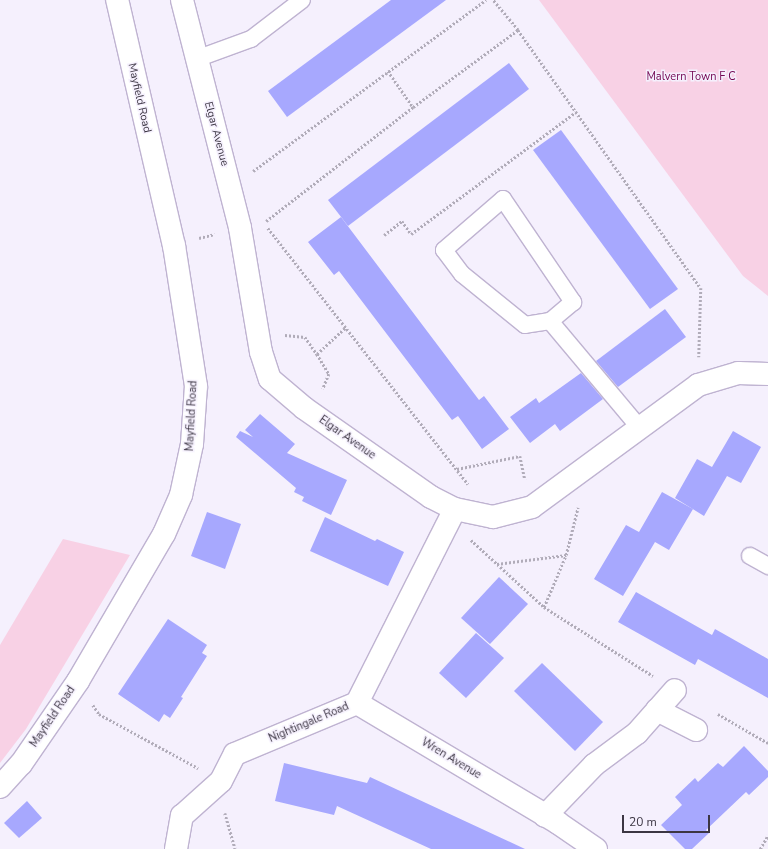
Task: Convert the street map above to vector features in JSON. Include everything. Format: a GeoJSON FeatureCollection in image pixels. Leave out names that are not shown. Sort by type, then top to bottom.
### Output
{"type":"FeatureCollection","features":[{"type":"Feature","properties":{"kind":"street","name":"Mayfield Road"},"geometry":{"type":"LineString","coordinates":[[0,788],[22,764],[78,681],[164,534],[181,495],[192,444],[196,386],[174,246],[117,0]]}},
{"type":"Feature","properties":{"kind":"street","name":"Elgar Avenue"},"geometry":{"type":"LineString","coordinates":[[182,0],[196,59],[231,188],[240,228],[261,352],[270,379],[311,413],[431,497],[455,509],[493,517],[532,507],[698,385],[738,373],[768,374]]}},
{"type":"Feature","properties":{"kind":"street","name":"Nightingale Road"},"geometry":{"type":"LineString","coordinates":[[176,849],[182,816],[221,781],[235,754],[357,703],[455,509]]}},
{"type":"Feature","properties":{"kind":"street"},"geometry":{"type":"LineString","coordinates":[[545,816],[594,765],[638,733],[675,690]]}},
{"type":"Feature","properties":{"kind":"street","name":"Wren Avenue"},"geometry":{"type":"LineString","coordinates":[[357,703],[545,816],[596,849]]}},
{"type":"Feature","properties":{"kind":"street"},"geometry":{"type":"LineString","coordinates":[[657,710],[696,730]]}},
{"type":"Feature","properties":{"kind":"lane"},"geometry":{"type":"LineString","coordinates":[[196,59],[251,39],[302,0]]}},
{"type":"Feature","properties":{"kind":"lane"},"geometry":{"type":"LineString","coordinates":[[503,199],[573,302],[550,321],[525,324],[462,274],[444,250],[503,199]]}},
{"type":"Feature","properties":{"kind":"lane"},"geometry":{"type":"LineString","coordinates":[[550,321],[639,427]]}},
{"type":"Feature","properties":{"kind":"lane"},"geometry":{"type":"LineString","coordinates":[[750,556],[768,566]]}},
{"type":"Feature","properties":{"kind":"path"},"geometry":{"type":"LineString","coordinates":[[231,188],[486,0]]}},
{"type":"Feature","properties":{"kind":"path"},"geometry":{"type":"LineString","coordinates":[[492,0],[518,30],[701,288],[698,385]]}},
{"type":"Feature","properties":{"kind":"path"},"geometry":{"type":"LineString","coordinates":[[518,30],[414,107],[264,222],[471,487],[455,509],[472,541],[544,607],[675,690]]}},
{"type":"Feature","properties":{"kind":"path"},"geometry":{"type":"LineString","coordinates":[[388,71],[414,107]]}},
{"type":"Feature","properties":{"kind":"path"},"geometry":{"type":"LineString","coordinates":[[384,235],[402,221],[411,234],[576,112]]}},
{"type":"Feature","properties":{"kind":"path"},"geometry":{"type":"LineString","coordinates":[[174,246],[240,228]]}},
{"type":"Feature","properties":{"kind":"path"},"geometry":{"type":"LineString","coordinates":[[317,354],[346,327]]}},
{"type":"Feature","properties":{"kind":"path"},"geometry":{"type":"LineString","coordinates":[[259,339],[282,335],[304,337],[317,354],[329,374],[321,396],[311,413]]}},
{"type":"Feature","properties":{"kind":"path"},"geometry":{"type":"LineString","coordinates":[[457,469],[520,456],[526,483],[540,502]]}},
{"type":"Feature","properties":{"kind":"path"},"geometry":{"type":"LineString","coordinates":[[544,607],[566,555],[578,506]]}},
{"type":"Feature","properties":{"kind":"path"},"geometry":{"type":"LineString","coordinates":[[497,564],[566,555]]}},
{"type":"Feature","properties":{"kind":"path"},"geometry":{"type":"LineString","coordinates":[[78,681],[100,714],[221,781],[225,813],[235,849]]}},
{"type":"Feature","properties":{"kind":"path"},"geometry":{"type":"LineString","coordinates":[[715,713],[768,742]]}},
{"type":"Feature","properties":{"kind":"path"},"geometry":{"type":"LineString","coordinates":[[760,849],[768,835]]}},
{"type":"Feature","properties":{"kind":"green space","name":"Malvern Town F C"},"geometry":{"type":"Polygon","coordinates":[[[539,0],[768,0],[768,296],[743,276],[539,0]]]}},
{"type":"Feature","properties":{"kind":"green space"},"geometry":{"type":"Polygon","coordinates":[[[63,539],[130,555],[26,729],[0,763],[0,645],[63,539]]]}},
{"type":"Feature","properties":{"kind":"building"},"geometry":{"type":"Polygon","coordinates":[[[391,0],[446,0],[287,117],[268,91],[391,0]]]}},
{"type":"Feature","properties":{"kind":"building"},"geometry":{"type":"Polygon","coordinates":[[[509,63],[529,89],[348,226],[328,200],[509,63]]]}},
{"type":"Feature","properties":{"kind":"building"},"geometry":{"type":"Polygon","coordinates":[[[561,130],[678,289],[650,309],[533,150],[561,130]]]}},
{"type":"Feature","properties":{"kind":"building"},"geometry":{"type":"Polygon","coordinates":[[[341,217],[479,400],[484,396],[509,429],[482,449],[458,416],[452,420],[339,271],[334,275],[308,242],[341,217]]]}},
{"type":"Feature","properties":{"kind":"building"},"geometry":{"type":"Polygon","coordinates":[[[665,309],[686,337],[618,387],[596,361],[665,309]]]}},
{"type":"Feature","properties":{"kind":"building"},"geometry":{"type":"Polygon","coordinates":[[[581,373],[603,399],[560,431],[555,424],[530,443],[510,417],[536,398],[539,403],[581,373]]]}},
{"type":"Feature","properties":{"kind":"building"},"geometry":{"type":"Polygon","coordinates":[[[260,414],[295,444],[287,453],[347,480],[331,515],[302,501],[304,497],[294,492],[296,488],[236,437],[240,431],[253,437],[245,430],[260,414]]]}},
{"type":"Feature","properties":{"kind":"building"},"geometry":{"type":"Polygon","coordinates":[[[733,431],[761,447],[741,483],[727,476],[704,516],[675,498],[697,459],[712,467],[733,431]]]}},
{"type":"Feature","properties":{"kind":"building"},"geometry":{"type":"Polygon","coordinates":[[[662,492],[693,509],[669,550],[655,542],[623,596],[594,579],[626,525],[639,532],[662,492]]]}},
{"type":"Feature","properties":{"kind":"building"},"geometry":{"type":"Polygon","coordinates":[[[207,512],[241,524],[225,569],[191,556],[207,512]]]}},
{"type":"Feature","properties":{"kind":"building"},"geometry":{"type":"Polygon","coordinates":[[[325,517],[375,541],[377,539],[404,552],[388,586],[310,551],[325,517]]]}},
{"type":"Feature","properties":{"kind":"building"},"geometry":{"type":"Polygon","coordinates":[[[499,577],[528,604],[490,644],[461,618],[499,577]]]}},
{"type":"Feature","properties":{"kind":"building"},"geometry":{"type":"Polygon","coordinates":[[[636,592],[712,635],[715,629],[768,659],[768,698],[698,659],[695,665],[618,622],[636,592]]]}},
{"type":"Feature","properties":{"kind":"building"},"geometry":{"type":"Polygon","coordinates":[[[168,619],[207,645],[202,653],[207,656],[181,697],[183,698],[170,718],[164,714],[159,722],[118,694],[168,619]]]}},
{"type":"Feature","properties":{"kind":"building"},"geometry":{"type":"Polygon","coordinates":[[[476,633],[504,658],[466,698],[439,673],[476,633]]]}},
{"type":"Feature","properties":{"kind":"building"},"geometry":{"type":"Polygon","coordinates":[[[542,663],[603,722],[575,751],[514,691],[542,663]]]}},
{"type":"Feature","properties":{"kind":"building"},"geometry":{"type":"Polygon","coordinates":[[[744,746],[768,771],[768,777],[749,795],[746,792],[706,830],[709,833],[692,849],[685,849],[661,825],[682,805],[675,797],[695,778],[698,782],[718,763],[723,767],[744,746]]]}},
{"type":"Feature","properties":{"kind":"building"},"geometry":{"type":"Polygon","coordinates":[[[284,763],[367,783],[370,777],[525,849],[431,849],[337,806],[334,815],[275,801],[284,763]]]}},
{"type":"Feature","properties":{"kind":"building"},"geometry":{"type":"Polygon","coordinates":[[[27,801],[42,818],[19,838],[4,823],[27,801]]]}}]}
